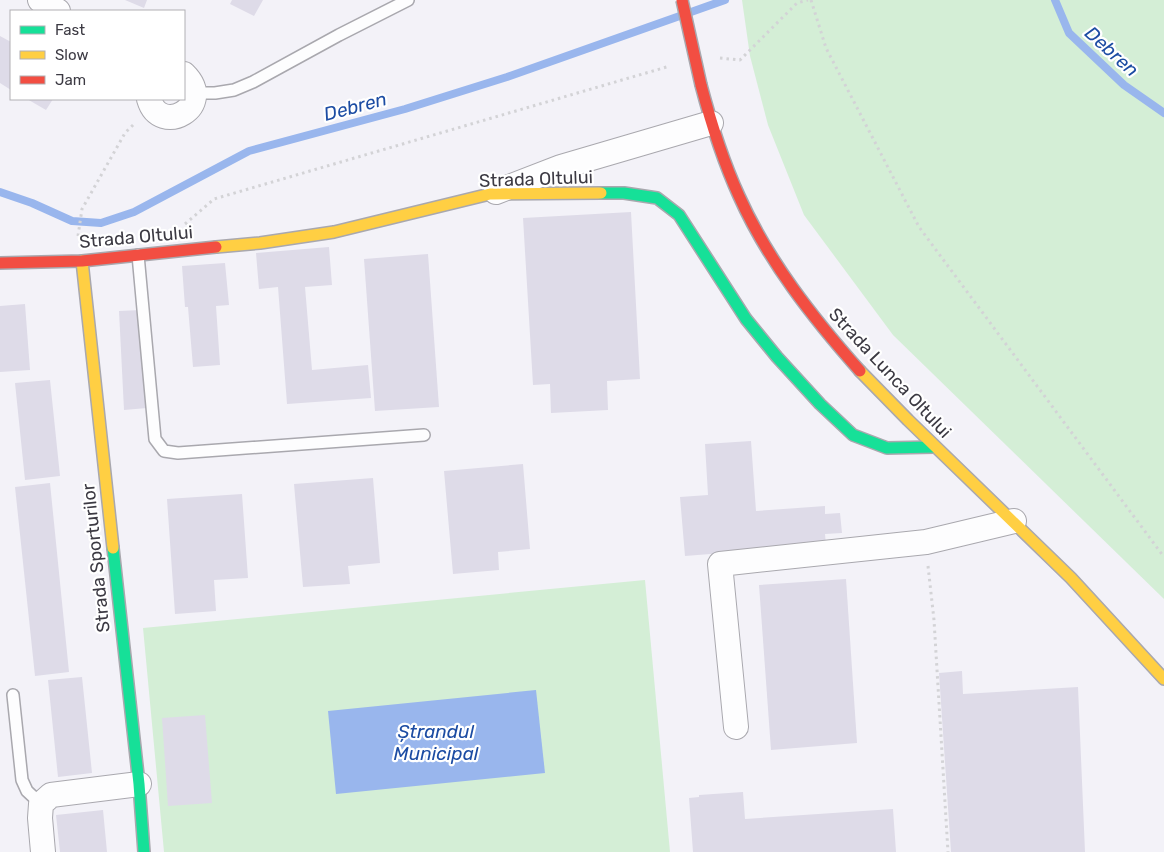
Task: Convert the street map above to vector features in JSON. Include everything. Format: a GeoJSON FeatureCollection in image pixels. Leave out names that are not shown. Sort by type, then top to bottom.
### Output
{"type":"FeatureCollection","features":[{"type":"Feature","properties":{"kind":"street"},"geometry":{"type":"LineString","coordinates":[[40,0],[56,10]]}},
{"type":"Feature","properties":{"kind":"street","name":"Strada Lunca Oltului"},"geometry":{"type":"LineString","coordinates":[[682,0],[711,122],[731,180],[756,231],[791,287],[841,351],[895,409],[1082,588],[1164,679]]}},
{"type":"Feature","properties":{"kind":"street"},"geometry":{"type":"LineString","coordinates":[[150,103],[158,113],[164,116],[179,116],[190,107],[189,84]]}},
{"type":"Feature","properties":{"kind":"street"},"geometry":{"type":"LineString","coordinates":[[490,194],[561,167],[711,122]]}},
{"type":"Feature","properties":{"kind":"street","name":"Strada Oltului"},"geometry":{"type":"LineString","coordinates":[[0,263],[82,260],[260,243],[334,232],[490,194],[624,193],[656,198],[679,215],[746,319],[777,357],[820,404],[853,435],[887,448],[934,448]]}},
{"type":"Feature","properties":{"kind":"street","name":"Strada Sporturilor"},"geometry":{"type":"LineString","coordinates":[[82,260],[139,784],[144,852]]}},
{"type":"Feature","properties":{"kind":"street"},"geometry":{"type":"LineString","coordinates":[[736,727],[720,564],[926,542],[1014,522]]}},
{"type":"Feature","properties":{"kind":"street"},"geometry":{"type":"LineString","coordinates":[[43,852],[40,818],[41,804],[51,795],[139,784]]}},
{"type":"Feature","properties":{"kind":"lane"},"geometry":{"type":"LineString","coordinates":[[189,84],[215,93],[234,90],[253,82],[408,0]]}},
{"type":"Feature","properties":{"kind":"lane"},"geometry":{"type":"LineString","coordinates":[[138,255],[155,439],[164,451],[178,453],[424,435]]}},
{"type":"Feature","properties":{"kind":"lane"},"geometry":{"type":"LineString","coordinates":[[14,695],[22,780],[26,791],[41,804]]}},
{"type":"Feature","properties":{"kind":"path"},"geometry":{"type":"LineString","coordinates":[[714,58],[740,60],[797,3],[810,0],[826,48],[919,227],[1164,557]]}},
{"type":"Feature","properties":{"kind":"path"},"geometry":{"type":"LineString","coordinates":[[173,252],[181,227],[214,199],[678,64]]}},
{"type":"Feature","properties":{"kind":"path"},"geometry":{"type":"LineString","coordinates":[[78,238],[82,209],[125,133],[150,103]]}},
{"type":"Feature","properties":{"kind":"path"},"geometry":{"type":"LineString","coordinates":[[926,542],[934,620],[948,852]]}},
{"type":"Feature","properties":{"kind":"green space"},"geometry":{"type":"Polygon","coordinates":[[[742,0],[1164,0],[1164,599],[893,335],[804,215],[768,125],[750,56],[742,0]]]}},
{"type":"Feature","properties":{"kind":"green space"},"geometry":{"type":"Polygon","coordinates":[[[645,580],[670,852],[164,852],[143,628],[645,580]]]}},
{"type":"Feature","properties":{"kind":"water","name":"Ștrandul Municipal"},"geometry":{"type":"Polygon","coordinates":[[[536,690],[545,773],[336,794],[328,711],[536,690]]]}},
{"type":"Feature","properties":{"kind":"building"},"geometry":{"type":"Polygon","coordinates":[[[125,0],[147,0],[144,8],[125,0]]]}},
{"type":"Feature","properties":{"kind":"building"},"geometry":{"type":"Polygon","coordinates":[[[232,0],[263,0],[254,16],[230,4],[232,0]]]}},
{"type":"Feature","properties":{"kind":"building"},"geometry":{"type":"Polygon","coordinates":[[[0,36],[10,41],[10,89],[0,83],[0,36]]]}},
{"type":"Feature","properties":{"kind":"building"},"geometry":{"type":"Polygon","coordinates":[[[29,100],[52,100],[46,110],[29,100]]]}},
{"type":"Feature","properties":{"kind":"building"},"geometry":{"type":"Polygon","coordinates":[[[631,212],[640,379],[607,381],[608,410],[551,413],[550,384],[533,385],[523,218],[631,212]]]}},
{"type":"Feature","properties":{"kind":"building"},"geometry":{"type":"Polygon","coordinates":[[[329,247],[332,285],[305,287],[312,370],[368,365],[371,398],[287,404],[278,287],[259,289],[256,253],[329,247]]]}},
{"type":"Feature","properties":{"kind":"building"},"geometry":{"type":"Polygon","coordinates":[[[428,254],[439,407],[375,411],[364,259],[428,254]]]}},
{"type":"Feature","properties":{"kind":"building"},"geometry":{"type":"Polygon","coordinates":[[[225,263],[229,305],[216,306],[220,365],[193,367],[188,307],[185,307],[182,266],[225,263]]]}},
{"type":"Feature","properties":{"kind":"building"},"geometry":{"type":"Polygon","coordinates":[[[25,304],[30,370],[0,372],[0,306],[25,304]]]}},
{"type":"Feature","properties":{"kind":"building"},"geometry":{"type":"Polygon","coordinates":[[[141,310],[147,408],[124,410],[119,311],[141,310]]]}},
{"type":"Feature","properties":{"kind":"building"},"geometry":{"type":"Polygon","coordinates":[[[50,380],[60,476],[25,480],[15,383],[50,380]]]}},
{"type":"Feature","properties":{"kind":"building"},"geometry":{"type":"Polygon","coordinates":[[[751,441],[756,511],[825,506],[825,514],[840,513],[842,533],[825,534],[826,545],[685,556],[680,497],[708,495],[705,444],[751,441]]]}},
{"type":"Feature","properties":{"kind":"building"},"geometry":{"type":"Polygon","coordinates":[[[523,464],[530,549],[498,552],[499,570],[453,574],[444,471],[523,464]]]}},
{"type":"Feature","properties":{"kind":"building"},"geometry":{"type":"Polygon","coordinates":[[[373,478],[380,563],[348,566],[350,584],[303,587],[294,484],[373,478]]]}},
{"type":"Feature","properties":{"kind":"building"},"geometry":{"type":"Polygon","coordinates":[[[50,483],[69,672],[35,676],[15,487],[50,483]]]}},
{"type":"Feature","properties":{"kind":"building"},"geometry":{"type":"Polygon","coordinates":[[[242,494],[248,578],[214,580],[216,611],[175,614],[167,499],[242,494]]]}},
{"type":"Feature","properties":{"kind":"building"},"geometry":{"type":"Polygon","coordinates":[[[846,579],[857,743],[771,750],[759,585],[846,579]]]}},
{"type":"Feature","properties":{"kind":"building"},"geometry":{"type":"Polygon","coordinates":[[[962,671],[963,694],[1078,687],[1085,852],[951,852],[939,673],[962,671]]]}},
{"type":"Feature","properties":{"kind":"building"},"geometry":{"type":"Polygon","coordinates":[[[82,677],[92,773],[58,777],[48,680],[82,677]]]}},
{"type":"Feature","properties":{"kind":"building"},"geometry":{"type":"Polygon","coordinates":[[[205,715],[212,803],[168,806],[162,718],[205,715]]]}},
{"type":"Feature","properties":{"kind":"building"},"geometry":{"type":"Polygon","coordinates":[[[743,792],[745,819],[893,809],[896,852],[693,852],[689,798],[699,797],[699,795],[743,792]]]}},
{"type":"Feature","properties":{"kind":"building"},"geometry":{"type":"Polygon","coordinates":[[[103,810],[107,852],[60,852],[56,815],[103,810]]]}},
{"type":"Feature","properties":{"kind":"waterway","name":"Debren"},"geometry":{"type":"LineString","coordinates":[[0,192],[32,203],[72,221],[101,223],[134,212],[249,151],[405,109],[507,77],[725,0]]}},
{"type":"Feature","properties":{"kind":"waterway","name":"Debren"},"geometry":{"type":"LineString","coordinates":[[1055,0],[1069,33],[1124,85],[1164,113]]}},
{"type":"Feature","properties":{"kind":"traffic: fast"},"geometry":{"type":"LineString","coordinates":[[601,193],[624,193],[657,198],[679,215],[746,319],[777,357],[820,404],[853,435],[887,448],[934,447]]}},
{"type":"Feature","properties":{"kind":"traffic: fast"},"geometry":{"type":"LineString","coordinates":[[113,548],[139,784],[144,852]]}},
{"type":"Feature","properties":{"kind":"traffic: slow"},"geometry":{"type":"LineString","coordinates":[[216,247],[260,243],[334,232],[490,194],[601,193]]}},
{"type":"Feature","properties":{"kind":"traffic: slow"},"geometry":{"type":"LineString","coordinates":[[82,261],[113,548]]}},
{"type":"Feature","properties":{"kind":"traffic: slow"},"geometry":{"type":"LineString","coordinates":[[860,371],[1071,578],[1164,679]]}},
{"type":"Feature","properties":{"kind":"traffic: jam"},"geometry":{"type":"LineString","coordinates":[[682,0],[701,85]]}},
{"type":"Feature","properties":{"kind":"traffic: jam"},"geometry":{"type":"LineString","coordinates":[[701,85],[713,128],[728,169],[751,220],[793,288],[860,371]]}},
{"type":"Feature","properties":{"kind":"traffic: jam"},"geometry":{"type":"LineString","coordinates":[[0,263],[82,261],[216,247]]}}]}
